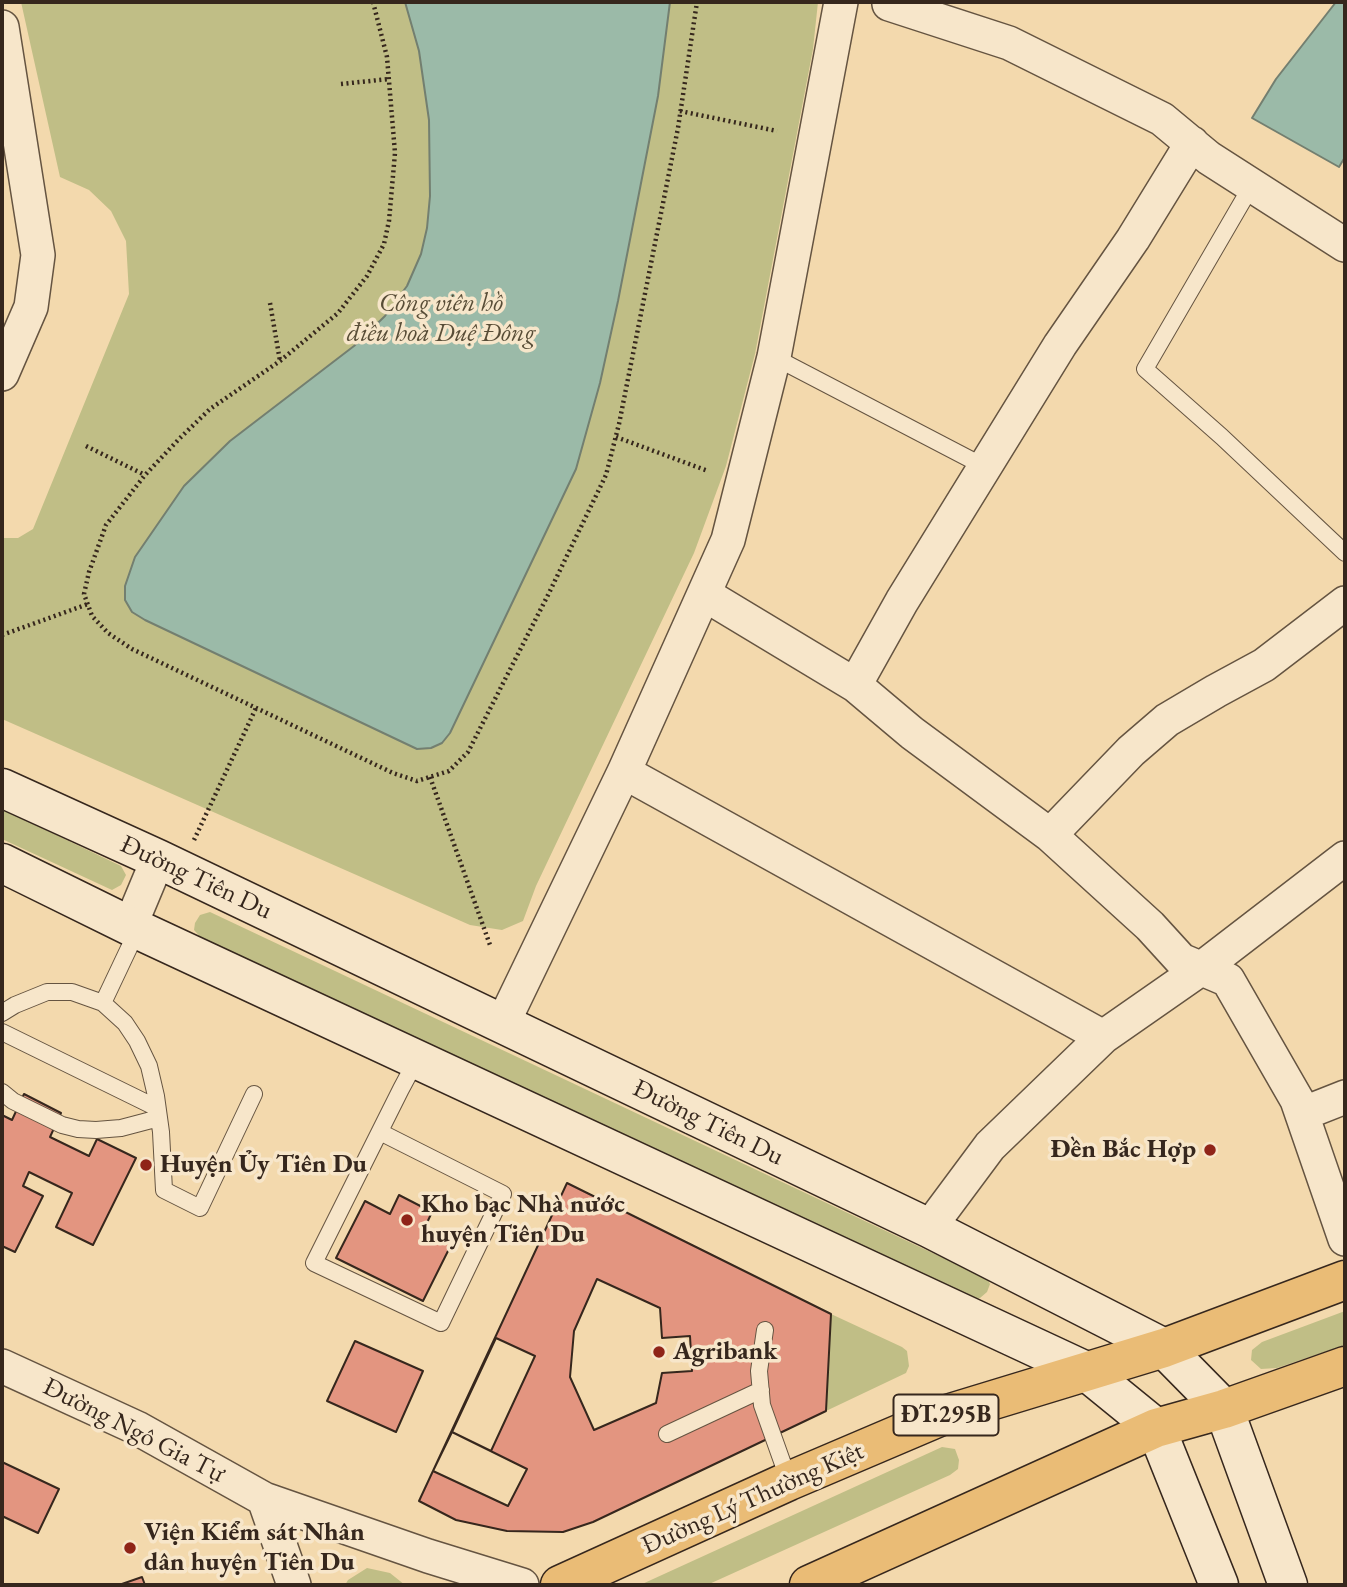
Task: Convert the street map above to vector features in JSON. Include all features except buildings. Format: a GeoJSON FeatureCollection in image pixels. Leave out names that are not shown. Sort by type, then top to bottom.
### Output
{"type":"FeatureCollection","features":[{"type":"Feature","properties":{"kind":"main road","name":"Đường Tiên Du"},"geometry":{"type":"LineString","coordinates":[[2,788],[174,853],[502,1025],[929,1228],[1164,1348],[1224,1409],[1288,1585]]}},
{"type":"Feature","properties":{"kind":"main road"},"geometry":{"type":"LineString","coordinates":[[2,863],[134,928],[1086,1371],[1156,1428],[1219,1585]]}},
{"type":"Feature","properties":{"kind":"main road","name":"Đường Lý Thường Kiệt"},"geometry":{"type":"LineString","coordinates":[[560,1585],[944,1415],[1164,1348],[1345,1280]]}},
{"type":"Feature","properties":{"kind":"main road"},"geometry":{"type":"LineString","coordinates":[[809,1585],[1156,1428],[1224,1409],[1345,1366]]}},
{"type":"Feature","properties":{"kind":"street"},"geometry":{"type":"LineString","coordinates":[[502,1025],[624,772],[728,540],[774,357],[841,2]]}},
{"type":"Feature","properties":{"kind":"street"},"geometry":{"type":"LineString","coordinates":[[886,2],[1009,43],[1162,119],[1209,158],[1345,245]]}},
{"type":"Feature","properties":{"kind":"street"},"geometry":{"type":"LineString","coordinates":[[2,27],[38,255],[31,307],[2,374]]}},
{"type":"Feature","properties":{"kind":"street"},"geometry":{"type":"LineString","coordinates":[[855,685],[902,601],[1060,345],[1133,239],[1192,143]]}},
{"type":"Feature","properties":{"kind":"street"},"geometry":{"type":"LineString","coordinates":[[704,594],[855,685],[912,733],[1050,835],[1150,926],[1181,960],[1228,981],[1297,1100],[1345,1239]]}},
{"type":"Feature","properties":{"kind":"street"},"geometry":{"type":"LineString","coordinates":[[1050,835],[1131,751],[1167,720],[1264,665],[1345,603]]}},
{"type":"Feature","properties":{"kind":"street"},"geometry":{"type":"LineString","coordinates":[[624,772],[1103,1037]]}},
{"type":"Feature","properties":{"kind":"street"},"geometry":{"type":"LineString","coordinates":[[134,928],[174,853]]}},
{"type":"Feature","properties":{"kind":"street"},"geometry":{"type":"LineString","coordinates":[[929,1228],[990,1146],[1103,1037],[1202,968],[1345,858]]}},
{"type":"Feature","properties":{"kind":"street"},"geometry":{"type":"LineString","coordinates":[[1302,1114],[1345,1097]]}},
{"type":"Feature","properties":{"kind":"street","name":"Đường Ngô Gia Tự"},"geometry":{"type":"LineString","coordinates":[[2,1366],[136,1428],[264,1499],[428,1556],[522,1585]]}},
{"type":"Feature","properties":{"kind":"street"},"geometry":{"type":"LineString","coordinates":[[264,1499],[294,1585]]}},
{"type":"Feature","properties":{"kind":"lane"},"geometry":{"type":"LineString","coordinates":[[1252,185],[1144,369],[1222,437],[1345,553]]}},
{"type":"Feature","properties":{"kind":"lane"},"geometry":{"type":"LineString","coordinates":[[774,357],[985,467]]}},
{"type":"Feature","properties":{"kind":"lane"},"geometry":{"type":"LineString","coordinates":[[103,1003],[134,928]]}},
{"type":"Feature","properties":{"kind":"lane"},"geometry":{"type":"LineString","coordinates":[[2,1013],[47,992],[72,992],[103,1003],[125,1023],[149,1066],[158,1113],[164,1190],[200,1208],[254,1094]]}},
{"type":"Feature","properties":{"kind":"lane"},"geometry":{"type":"LineString","coordinates":[[2,1032],[158,1113]]}},
{"type":"Feature","properties":{"kind":"lane"},"geometry":{"type":"LineString","coordinates":[[380,1132],[503,1194],[441,1323],[314,1264],[380,1132],[417,1059]]}},
{"type":"Feature","properties":{"kind":"lane"},"geometry":{"type":"LineString","coordinates":[[2,1092],[13,1101],[62,1125],[78,1129],[121,1128],[158,1113]]}},
{"type":"Feature","properties":{"kind":"lane"},"geometry":{"type":"LineString","coordinates":[[765,1330],[759,1371],[766,1422],[789,1482]]}},
{"type":"Feature","properties":{"kind":"lane"},"geometry":{"type":"LineString","coordinates":[[667,1434],[761,1390]]}},
{"type":"Feature","properties":{"kind":"path"},"geometry":{"type":"LineString","coordinates":[[373,2],[387,57],[394,153],[389,221],[384,244],[367,276],[338,313],[280,361],[210,409],[145,475],[106,525],[84,594],[92,616],[108,633],[132,649],[393,773],[417,781],[449,771],[468,752],[550,593],[606,475],[616,437],[681,111],[697,2]]}},
{"type":"Feature","properties":{"kind":"path"},"geometry":{"type":"LineString","coordinates":[[341,84],[389,79]]}},
{"type":"Feature","properties":{"kind":"path"},"geometry":{"type":"LineString","coordinates":[[681,111],[777,131]]}},
{"type":"Feature","properties":{"kind":"path"},"geometry":{"type":"LineString","coordinates":[[270,303],[280,361]]}},
{"type":"Feature","properties":{"kind":"path"},"geometry":{"type":"LineString","coordinates":[[616,437],[708,471]]}},
{"type":"Feature","properties":{"kind":"path"},"geometry":{"type":"LineString","coordinates":[[86,446],[145,475]]}},
{"type":"Feature","properties":{"kind":"path"},"geometry":{"type":"LineString","coordinates":[[2,635],[88,604]]}},
{"type":"Feature","properties":{"kind":"path"},"geometry":{"type":"LineString","coordinates":[[174,853],[256,708]]}},
{"type":"Feature","properties":{"kind":"path"},"geometry":{"type":"LineString","coordinates":[[430,777],[491,945]]}},
{"type":"Feature","properties":{"kind":"green space","name":"Công viên hồ điều hoà Duệ Đông"},"geometry":{"type":"Polygon","coordinates":[[[21,2],[818,2],[813,49],[755,354],[726,466],[694,553],[536,886],[523,921],[502,930],[470,925],[2,719],[2,538],[18,538],[33,529],[129,294],[126,241],[111,211],[89,190],[60,177],[21,2]]]}},
{"type":"Feature","properties":{"kind":"green space"},"geometry":{"type":"Polygon","coordinates":[[[2,809],[121,866],[126,875],[121,885],[112,890],[2,839],[2,809]]]}},
{"type":"Feature","properties":{"kind":"green space"},"geometry":{"type":"Polygon","coordinates":[[[210,912],[941,1257],[976,1270],[987,1278],[990,1284],[987,1292],[971,1301],[205,942],[194,930],[195,923],[200,915],[210,912]]]}},
{"type":"Feature","properties":{"kind":"green space"},"geometry":{"type":"Polygon","coordinates":[[[1345,1311],[1345,1345],[1277,1368],[1261,1369],[1251,1360],[1252,1350],[1262,1342],[1345,1311]]]}},
{"type":"Feature","properties":{"kind":"green space"},"geometry":{"type":"Polygon","coordinates":[[[831,1314],[902,1347],[907,1351],[909,1366],[906,1373],[826,1411],[831,1314]]]}},
{"type":"Feature","properties":{"kind":"green space"},"geometry":{"type":"Polygon","coordinates":[[[942,1447],[955,1449],[959,1460],[958,1469],[950,1475],[707,1585],[640,1585],[942,1447]]]}},
{"type":"Feature","properties":{"kind":"green space"},"geometry":{"type":"Polygon","coordinates":[[[367,1568],[390,1573],[405,1585],[345,1585],[348,1580],[367,1568]]]}},
{"type":"Feature","properties":{"kind":"shaded area"},"geometry":{"type":"Polygon","coordinates":[[[405,2],[670,2],[658,96],[618,301],[600,383],[576,469],[450,733],[442,743],[431,748],[417,749],[145,620],[132,612],[125,600],[125,586],[135,557],[184,486],[230,441],[354,346],[385,316],[407,286],[421,254],[430,196],[429,120],[419,51],[405,2]]]}},
{"type":"Feature","properties":{"kind":"shaded area"},"geometry":{"type":"Polygon","coordinates":[[[1336,2],[1345,2],[1345,157],[1339,167],[1252,118],[1276,79],[1336,2]]]}},
{"type":"Feature","properties":{"kind":"place","name":"Đền Bắc Hợp"},"geometry":{"type":"Point","coordinates":[1210,1150]}},
{"type":"Feature","properties":{"kind":"place","name":"Huyện Ủy Tiên Du"},"geometry":{"type":"Point","coordinates":[146,1165]}},
{"type":"Feature","properties":{"kind":"place","name":"Kho bạc Nhà nước huyện Tiên Du"},"geometry":{"type":"Point","coordinates":[407,1220]}},
{"type":"Feature","properties":{"kind":"place","name":"Agribank"},"geometry":{"type":"Point","coordinates":[659,1352]}},
{"type":"Feature","properties":{"kind":"place","name":"Viện Kiểm sát Nhân dân huyện Tiên Du"},"geometry":{"type":"Point","coordinates":[130,1548]}}]}
